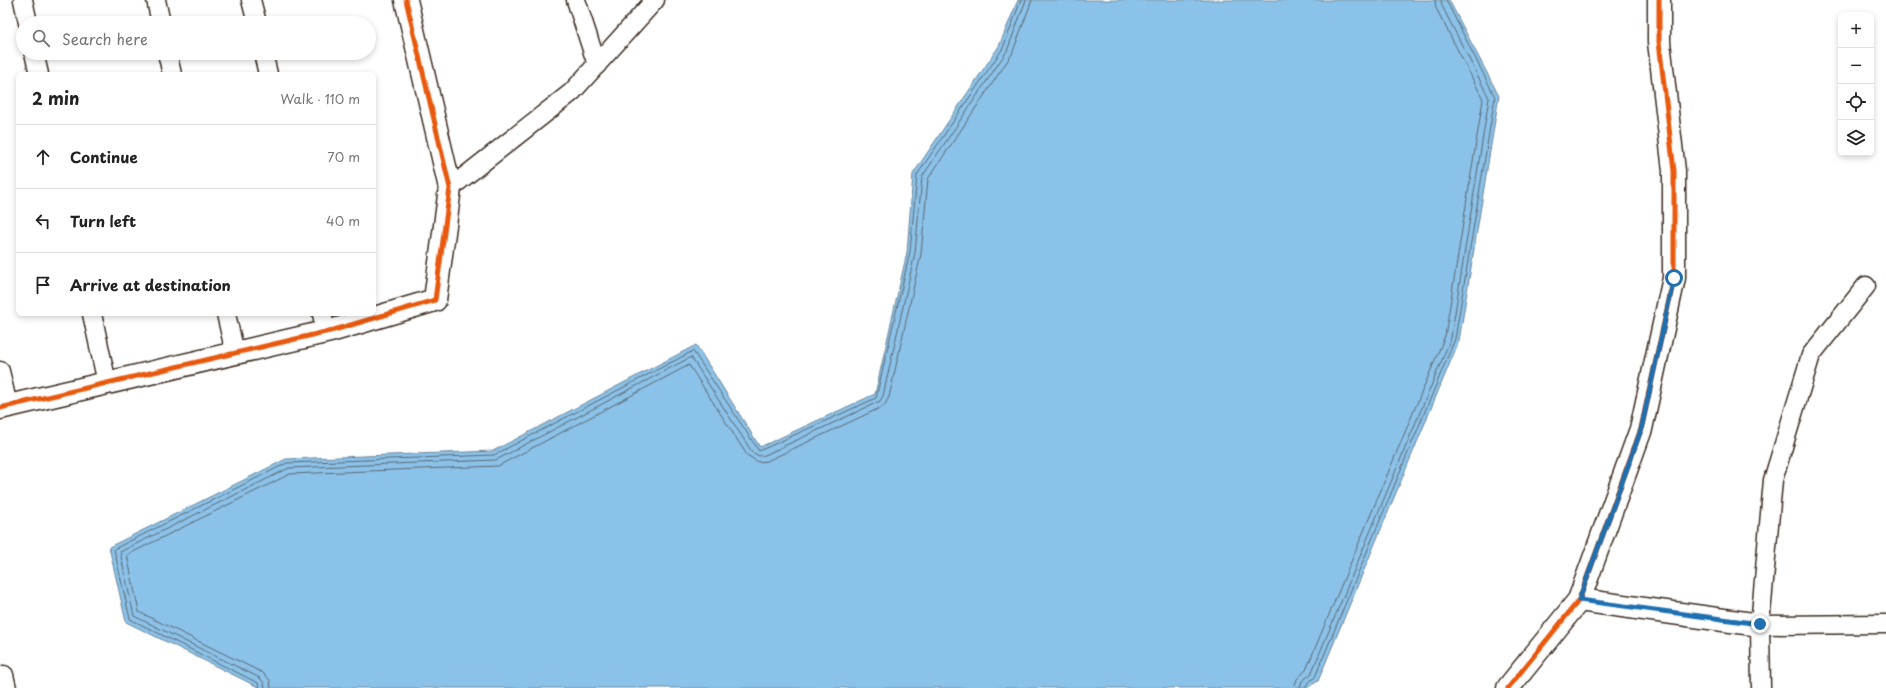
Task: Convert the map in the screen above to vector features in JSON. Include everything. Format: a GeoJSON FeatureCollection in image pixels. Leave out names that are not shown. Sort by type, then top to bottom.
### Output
{"type":"FeatureCollection","features":[{"type":"Feature","properties":{"kind":"street"},"geometry":{"type":"LineString","coordinates":[[376,312],[435,300],[450,188],[406,0]]}},
{"type":"Feature","properties":{"kind":"street"},"geometry":{"type":"LineString","coordinates":[[1508,688],[1579,600],[1641,430],[1674,278],[1674,171],[1659,42],[1659,0]]}},
{"type":"Feature","properties":{"kind":"street"},"geometry":{"type":"LineString","coordinates":[[4,407],[235,353],[324,323],[358,316]]}},
{"type":"Feature","properties":{"kind":"street"},"geometry":{"type":"LineString","coordinates":[[1579,600],[1760,624]]}},
{"type":"Feature","properties":{"kind":"lane"},"geometry":{"type":"LineString","coordinates":[[23,0],[26,16]]}},
{"type":"Feature","properties":{"kind":"lane"},"geometry":{"type":"LineString","coordinates":[[156,0],[159,16]]}},
{"type":"Feature","properties":{"kind":"lane"},"geometry":{"type":"LineString","coordinates":[[251,0],[254,16]]}},
{"type":"Feature","properties":{"kind":"lane"},"geometry":{"type":"LineString","coordinates":[[576,0],[597,65]]}},
{"type":"Feature","properties":{"kind":"lane"},"geometry":{"type":"LineString","coordinates":[[450,188],[572,92],[655,0]]}},
{"type":"Feature","properties":{"kind":"lane"},"geometry":{"type":"LineString","coordinates":[[36,60],[39,72]]}},
{"type":"Feature","properties":{"kind":"lane"},"geometry":{"type":"LineString","coordinates":[[169,60],[172,72]]}},
{"type":"Feature","properties":{"kind":"lane"},"geometry":{"type":"LineString","coordinates":[[265,60],[268,72]]}},
{"type":"Feature","properties":{"kind":"lane"},"geometry":{"type":"LineString","coordinates":[[1761,688],[1760,624],[1773,480],[1811,355],[1866,286]]}},
{"type":"Feature","properties":{"kind":"lane"},"geometry":{"type":"LineString","coordinates":[[92,316],[107,383]]}},
{"type":"Feature","properties":{"kind":"lane"},"geometry":{"type":"LineString","coordinates":[[226,316],[235,353]]}},
{"type":"Feature","properties":{"kind":"lane"},"geometry":{"type":"LineString","coordinates":[[0,371],[4,407]]}},
{"type":"Feature","properties":{"kind":"lane"},"geometry":{"type":"LineString","coordinates":[[1760,624],[1886,624]]}},
{"type":"Feature","properties":{"kind":"lane"},"geometry":{"type":"LineString","coordinates":[[0,676],[4,675],[7,688]]}},
{"type":"Feature","properties":{"kind":"water"},"geometry":{"type":"Polygon","coordinates":[[[1018,0],[1449,0],[1499,96],[1459,341],[1318,681],[1307,688],[260,688],[126,622],[109,547],[286,459],[493,451],[696,345],[760,447],[875,394],[907,252],[913,174],[999,46],[1018,0]]]}},
{"type":"Feature","properties":{"kind":"cycle path"},"geometry":{"type":"LineString","coordinates":[[0,408],[334,330],[435,300],[450,188],[406,0]]}},
{"type":"Feature","properties":{"kind":"cycle path"},"geometry":{"type":"LineString","coordinates":[[1508,688],[1579,600],[1641,429],[1674,278],[1674,171],[1659,42],[1659,0]]}},
{"type":"Feature","properties":{"kind":"route"},"geometry":{"type":"LineString","coordinates":[[1674,278],[1641,430],[1579,600],[1760,624]]}}]}
